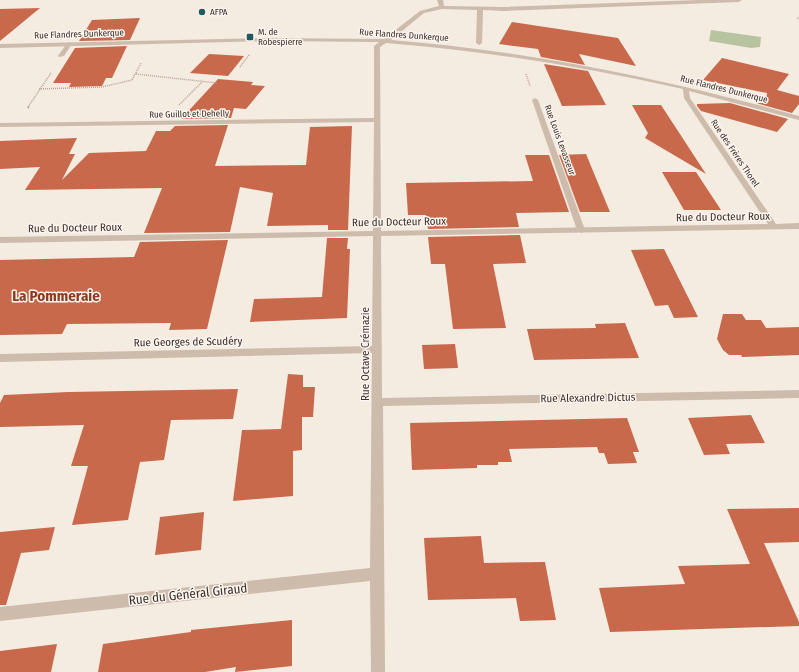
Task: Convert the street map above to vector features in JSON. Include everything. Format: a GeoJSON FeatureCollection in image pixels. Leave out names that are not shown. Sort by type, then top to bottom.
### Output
{"type":"FeatureCollection","features":[{"type":"Feature","properties":{"kind":"street"},"geometry":{"type":"LineString","coordinates":[[440,0],[442,7]]}},
{"type":"Feature","properties":{"kind":"street"},"geometry":{"type":"LineString","coordinates":[[385,41],[422,12],[442,7],[480,9],[739,0]]}},
{"type":"Feature","properties":{"kind":"street"},"geometry":{"type":"LineString","coordinates":[[479,43],[480,9]]}},
{"type":"Feature","properties":{"kind":"street","name":"Rue Flandres Dunkerque"},"geometry":{"type":"LineString","coordinates":[[0,46],[297,39],[385,41],[524,56],[602,69],[686,88],[799,118]]}},
{"type":"Feature","properties":{"kind":"street","name":"Rue Octave Crémazie"},"geometry":{"type":"LineString","coordinates":[[378,672],[377,46],[385,41]]}},
{"type":"Feature","properties":{"kind":"street"},"geometry":{"type":"LineString","coordinates":[[62,56],[69,44]]}},
{"type":"Feature","properties":{"kind":"street","name":"Rue des Frères Thorel"},"geometry":{"type":"LineString","coordinates":[[686,88],[687,98],[774,227]]}},
{"type":"Feature","properties":{"kind":"street","name":"Rue Louis Levasseur"},"geometry":{"type":"LineString","coordinates":[[535,100],[581,230]]}},
{"type":"Feature","properties":{"kind":"street","name":"Rue Guillot et Dehelly"},"geometry":{"type":"LineString","coordinates":[[0,125],[377,120]]}},
{"type":"Feature","properties":{"kind":"street","name":"Rue du Docteur Roux"},"geometry":{"type":"LineString","coordinates":[[0,240],[799,226]]}},
{"type":"Feature","properties":{"kind":"street","name":"Rue Georges de Scudéry"},"geometry":{"type":"LineString","coordinates":[[0,358],[378,349]]}},
{"type":"Feature","properties":{"kind":"street","name":"Rue Alexandre Dictus"},"geometry":{"type":"LineString","coordinates":[[377,402],[799,394]]}},
{"type":"Feature","properties":{"kind":"street","name":"Rue du Général Giraud"},"geometry":{"type":"LineString","coordinates":[[0,614],[377,574]]}},
{"type":"Feature","properties":{"kind":"path","name":"Rue Louis Levasseur"},"geometry":{"type":"LineString","coordinates":[[524,56],[523,65],[535,100]]}},
{"type":"Feature","properties":{"kind":"path"},"geometry":{"type":"LineString","coordinates":[[40,89],[102,87],[132,80],[141,63]]}},
{"type":"Feature","properties":{"kind":"path"},"geometry":{"type":"LineString","coordinates":[[18,125],[51,73]]}},
{"type":"Feature","properties":{"kind":"path"},"geometry":{"type":"LineString","coordinates":[[136,74],[217,83]]}},
{"type":"Feature","properties":{"kind":"green space"},"geometry":{"type":"Polygon","coordinates":[[[711,30],[761,37],[760,47],[751,48],[709,41],[711,30]]]}},
{"type":"Feature","properties":{"kind":"building"},"geometry":{"type":"Polygon","coordinates":[[[40,8],[0,41],[0,9],[40,8]]]}},
{"type":"Feature","properties":{"kind":"building"},"geometry":{"type":"Polygon","coordinates":[[[140,18],[130,40],[79,41],[92,20],[140,18]]]}},
{"type":"Feature","properties":{"kind":"building"},"geometry":{"type":"Polygon","coordinates":[[[512,22],[618,38],[636,66],[579,54],[585,65],[541,57],[538,49],[499,44],[512,22]]]}},
{"type":"Feature","properties":{"kind":"building"},"geometry":{"type":"Polygon","coordinates":[[[127,46],[112,78],[106,78],[102,86],[69,87],[71,83],[53,83],[75,48],[127,46]]]}},
{"type":"Feature","properties":{"kind":"building"},"geometry":{"type":"Polygon","coordinates":[[[209,54],[244,56],[228,76],[190,73],[209,54]]]}},
{"type":"Feature","properties":{"kind":"building"},"geometry":{"type":"Polygon","coordinates":[[[722,58],[789,74],[777,90],[799,96],[799,104],[792,113],[756,103],[766,103],[767,93],[703,80],[722,58]]]}},
{"type":"Feature","properties":{"kind":"building"},"geometry":{"type":"Polygon","coordinates":[[[544,64],[588,71],[606,105],[562,106],[544,64]]]}},
{"type":"Feature","properties":{"kind":"building"},"geometry":{"type":"Polygon","coordinates":[[[218,79],[253,82],[251,85],[265,86],[246,109],[234,108],[231,118],[181,119],[218,79]]]}},
{"type":"Feature","properties":{"kind":"building"},"geometry":{"type":"Polygon","coordinates":[[[730,103],[788,119],[777,132],[701,111],[697,106],[697,104],[730,103]]]}},
{"type":"Feature","properties":{"kind":"building"},"geometry":{"type":"Polygon","coordinates":[[[632,105],[661,105],[706,174],[645,138],[648,133],[632,105]]]}},
{"type":"Feature","properties":{"kind":"building"},"geometry":{"type":"Polygon","coordinates":[[[228,125],[215,166],[306,165],[310,127],[352,126],[348,230],[328,230],[328,225],[267,226],[273,193],[240,187],[230,232],[144,233],[162,188],[25,190],[40,167],[0,169],[0,141],[77,138],[69,154],[75,154],[62,180],[89,153],[146,151],[156,131],[170,131],[175,126],[228,125]]]}},
{"type":"Feature","properties":{"kind":"building"},"geometry":{"type":"Polygon","coordinates":[[[586,154],[610,212],[580,212],[559,155],[586,154]]]}},
{"type":"Feature","properties":{"kind":"building"},"geometry":{"type":"Polygon","coordinates":[[[525,155],[549,155],[569,212],[516,213],[519,227],[428,229],[426,215],[408,215],[406,183],[533,181],[525,155]]]}},
{"type":"Feature","properties":{"kind":"building"},"geometry":{"type":"Polygon","coordinates":[[[662,172],[696,172],[721,210],[684,210],[662,172]]]}},
{"type":"Feature","properties":{"kind":"building"},"geometry":{"type":"Polygon","coordinates":[[[520,235],[526,263],[493,264],[506,328],[453,329],[445,264],[431,264],[428,237],[520,235]]]}},
{"type":"Feature","properties":{"kind":"building"},"geometry":{"type":"Polygon","coordinates":[[[327,238],[348,238],[347,249],[350,249],[347,318],[250,322],[254,299],[322,297],[327,238]]]}},
{"type":"Feature","properties":{"kind":"building"},"geometry":{"type":"Polygon","coordinates":[[[228,240],[207,329],[169,330],[171,323],[67,324],[62,334],[0,335],[0,260],[134,257],[140,242],[228,240]]]}},
{"type":"Feature","properties":{"kind":"building"},"geometry":{"type":"Polygon","coordinates":[[[664,249],[698,317],[674,318],[668,305],[655,306],[631,250],[664,249]]]}},
{"type":"Feature","properties":{"kind":"building"},"geometry":{"type":"Polygon","coordinates":[[[723,314],[742,314],[746,320],[761,320],[766,328],[799,327],[799,355],[742,357],[741,355],[729,355],[723,350],[717,339],[723,314]]]}},
{"type":"Feature","properties":{"kind":"building"},"geometry":{"type":"Polygon","coordinates":[[[625,323],[639,358],[534,360],[527,329],[596,328],[595,324],[625,323]]]}},
{"type":"Feature","properties":{"kind":"building"},"geometry":{"type":"Polygon","coordinates":[[[455,344],[458,368],[424,369],[422,345],[455,344]]]}},
{"type":"Feature","properties":{"kind":"building"},"geometry":{"type":"Polygon","coordinates":[[[288,374],[303,375],[303,387],[315,387],[313,417],[302,417],[302,450],[293,451],[293,496],[233,501],[242,430],[281,429],[288,374]]]}},
{"type":"Feature","properties":{"kind":"building"},"geometry":{"type":"Polygon","coordinates":[[[238,389],[233,419],[171,420],[164,460],[140,462],[128,520],[72,525],[88,466],[71,466],[84,425],[0,427],[0,403],[4,395],[69,392],[238,389]]]}},
{"type":"Feature","properties":{"kind":"building"},"geometry":{"type":"Polygon","coordinates":[[[751,415],[765,443],[726,444],[730,454],[704,455],[688,418],[751,415]]]}},
{"type":"Feature","properties":{"kind":"building"},"geometry":{"type":"Polygon","coordinates":[[[627,418],[639,452],[633,452],[637,463],[608,464],[604,453],[599,453],[597,447],[509,449],[512,462],[498,462],[498,465],[477,465],[477,468],[412,470],[410,423],[627,418]]]}},
{"type":"Feature","properties":{"kind":"building"},"geometry":{"type":"Polygon","coordinates":[[[799,508],[799,542],[764,543],[799,622],[799,626],[610,632],[599,588],[685,584],[678,566],[750,564],[727,509],[799,508]]]}},
{"type":"Feature","properties":{"kind":"building"},"geometry":{"type":"Polygon","coordinates":[[[204,512],[201,550],[155,555],[160,517],[204,512]]]}},
{"type":"Feature","properties":{"kind":"building"},"geometry":{"type":"Polygon","coordinates":[[[55,527],[49,550],[21,553],[6,605],[0,605],[0,532],[55,527]]]}},
{"type":"Feature","properties":{"kind":"building"},"geometry":{"type":"Polygon","coordinates":[[[481,536],[484,563],[545,562],[556,620],[520,621],[516,598],[428,600],[424,538],[481,536]]]}},
{"type":"Feature","properties":{"kind":"building"},"geometry":{"type":"Polygon","coordinates":[[[292,620],[292,666],[235,672],[236,667],[205,672],[98,672],[103,644],[191,632],[191,630],[292,620]]]}},
{"type":"Feature","properties":{"kind":"building"},"geometry":{"type":"Polygon","coordinates":[[[57,644],[51,672],[0,672],[0,651],[57,644]]]}},
{"type":"Feature","properties":{"kind":"place","name":"AFPA"},"geometry":{"type":"Point","coordinates":[202,12]}},
{"type":"Feature","properties":{"kind":"place","name":"M. de Robespierre"},"geometry":{"type":"Point","coordinates":[250,37]}},
{"type":"Feature","properties":{"kind":"district","name":"La Pommeraie"},"geometry":{"type":"Point","coordinates":[56,296]}}]}
